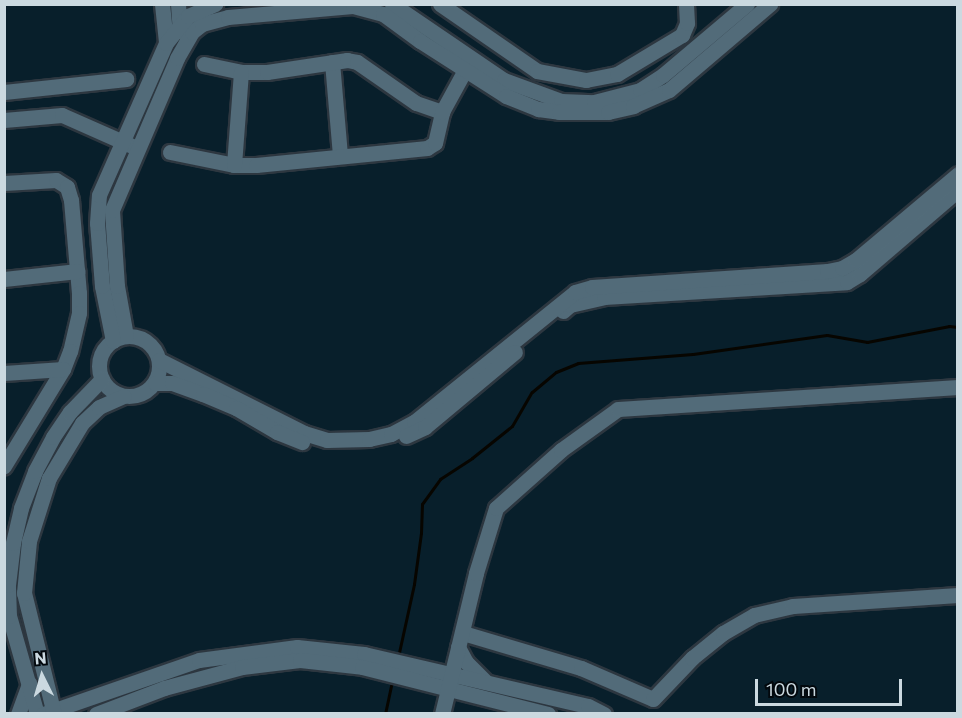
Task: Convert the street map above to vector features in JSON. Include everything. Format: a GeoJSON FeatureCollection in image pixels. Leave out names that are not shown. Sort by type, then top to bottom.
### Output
{"type":"FeatureCollection","features":[{"type":"Feature","properties":{"kind":"street"},"geometry":{"type":"LineString","coordinates":[[162,4],[166,43]]}},
{"type":"Feature","properties":{"kind":"street"},"geometry":{"type":"LineString","coordinates":[[177,58],[178,4]]}},
{"type":"Feature","properties":{"kind":"street"},"geometry":{"type":"LineString","coordinates":[[188,4],[210,5]]}},
{"type":"Feature","properties":{"kind":"street"},"geometry":{"type":"LineString","coordinates":[[120,338],[112,210],[130,146],[166,43],[179,25],[197,10],[215,4]]}},
{"type":"Feature","properties":{"kind":"street"},"geometry":{"type":"LineString","coordinates":[[392,4],[504,80],[561,101],[594,102],[640,90],[663,75],[747,4]]}},
{"type":"Feature","properties":{"kind":"street"},"geometry":{"type":"LineString","coordinates":[[440,4],[537,70],[586,81],[617,74],[682,35],[687,23],[686,4]]}},
{"type":"Feature","properties":{"kind":"street"},"geometry":{"type":"LineString","coordinates":[[130,146],[192,32],[215,19],[353,6],[383,14],[506,96],[538,109],[559,112],[608,112],[633,106],[669,90],[770,4]]}},
{"type":"Feature","properties":{"kind":"street"},"geometry":{"type":"LineString","coordinates":[[204,64],[241,72],[267,72],[332,62],[357,62],[416,103],[442,112]]}},
{"type":"Feature","properties":{"kind":"street"},"geometry":{"type":"LineString","coordinates":[[332,62],[340,156]]}},
{"type":"Feature","properties":{"kind":"street"},"geometry":{"type":"LineString","coordinates":[[170,153],[234,165],[256,165],[427,148],[435,143],[442,112],[465,70]]}},
{"type":"Feature","properties":{"kind":"street"},"geometry":{"type":"LineString","coordinates":[[234,165],[241,72]]}},
{"type":"Feature","properties":{"kind":"street"},"geometry":{"type":"LineString","coordinates":[[4,92],[126,79]]}},
{"type":"Feature","properties":{"kind":"street"},"geometry":{"type":"LineString","coordinates":[[4,120],[62,115],[130,146]]}},
{"type":"Feature","properties":{"kind":"street"},"geometry":{"type":"LineString","coordinates":[[159,360],[304,433],[327,440],[369,439],[391,434],[414,422],[575,292],[592,286],[827,271],[842,268],[856,260],[957,174]]}},
{"type":"Feature","properties":{"kind":"street"},"geometry":{"type":"LineString","coordinates":[[4,183],[47,179],[56,180],[67,187],[71,200],[78,271],[79,314],[63,369],[4,466]]}},
{"type":"Feature","properties":{"kind":"street"},"geometry":{"type":"LineString","coordinates":[[155,383],[172,383],[203,394],[236,408],[277,432],[321,448],[354,451],[382,446],[424,427],[472,390],[570,305],[604,297],[847,282],[860,274],[957,190]]}},
{"type":"Feature","properties":{"kind":"street"},"geometry":{"type":"LineString","coordinates":[[4,279],[78,271]]}},
{"type":"Feature","properties":{"kind":"street"},"geometry":{"type":"LineString","coordinates":[[120,338],[141,338],[153,346],[159,360],[159,372],[155,383],[147,391],[136,396],[115,393],[102,379],[100,358],[120,338]]}},
{"type":"Feature","properties":{"kind":"street"},"geometry":{"type":"LineString","coordinates":[[4,373],[63,369]]}},
{"type":"Feature","properties":{"kind":"street"},"geometry":{"type":"LineString","coordinates":[[37,714],[9,616],[8,585],[13,543],[32,480],[53,437],[70,412],[102,379]]}},
{"type":"Feature","properties":{"kind":"street"},"geometry":{"type":"LineString","coordinates":[[442,714],[448,681],[476,573],[496,508],[561,450],[618,410],[957,387]]}},
{"type":"Feature","properties":{"kind":"street"},"geometry":{"type":"LineString","coordinates":[[124,396],[99,407],[82,423],[49,478],[32,530],[24,568],[24,593],[50,712],[199,660],[297,647],[363,660],[448,681],[548,714]]}},
{"type":"Feature","properties":{"kind":"street"},"geometry":{"type":"LineString","coordinates":[[459,644],[580,668],[653,699],[692,658],[723,633],[754,615],[793,606],[957,595]]}},
{"type":"Feature","properties":{"kind":"street"},"geometry":{"type":"LineString","coordinates":[[425,676],[442,666],[459,644]]}},
{"type":"Feature","properties":{"kind":"street"},"geometry":{"type":"LineString","coordinates":[[459,644],[466,662],[487,683]]}},
{"type":"Feature","properties":{"kind":"street"},"geometry":{"type":"LineString","coordinates":[[96,714],[164,688],[242,667],[300,660],[363,660]]}},
{"type":"Feature","properties":{"kind":"street"},"geometry":{"type":"LineString","coordinates":[[448,681],[487,683],[588,706],[604,714]]}},
{"type":"Feature","properties":{"kind":"street"},"geometry":{"type":"LineString","coordinates":[[45,682],[56,693],[82,700]]}},
{"type":"Feature","properties":{"kind":"street"},"geometry":{"type":"LineString","coordinates":[[18,714],[29,683]]}},
{"type":"Feature","properties":{"kind":"waterway"},"geometry":{"type":"LineString","coordinates":[[398,657],[414,584],[421,533],[422,504],[440,479],[472,458],[512,426],[532,392],[556,372],[578,363],[693,354],[827,335],[867,342],[949,326],[958,327]]}},
{"type":"Feature","properties":{"kind":"waterway"},"geometry":{"type":"LineString","coordinates":[[385,714],[392,681]]}}]}
